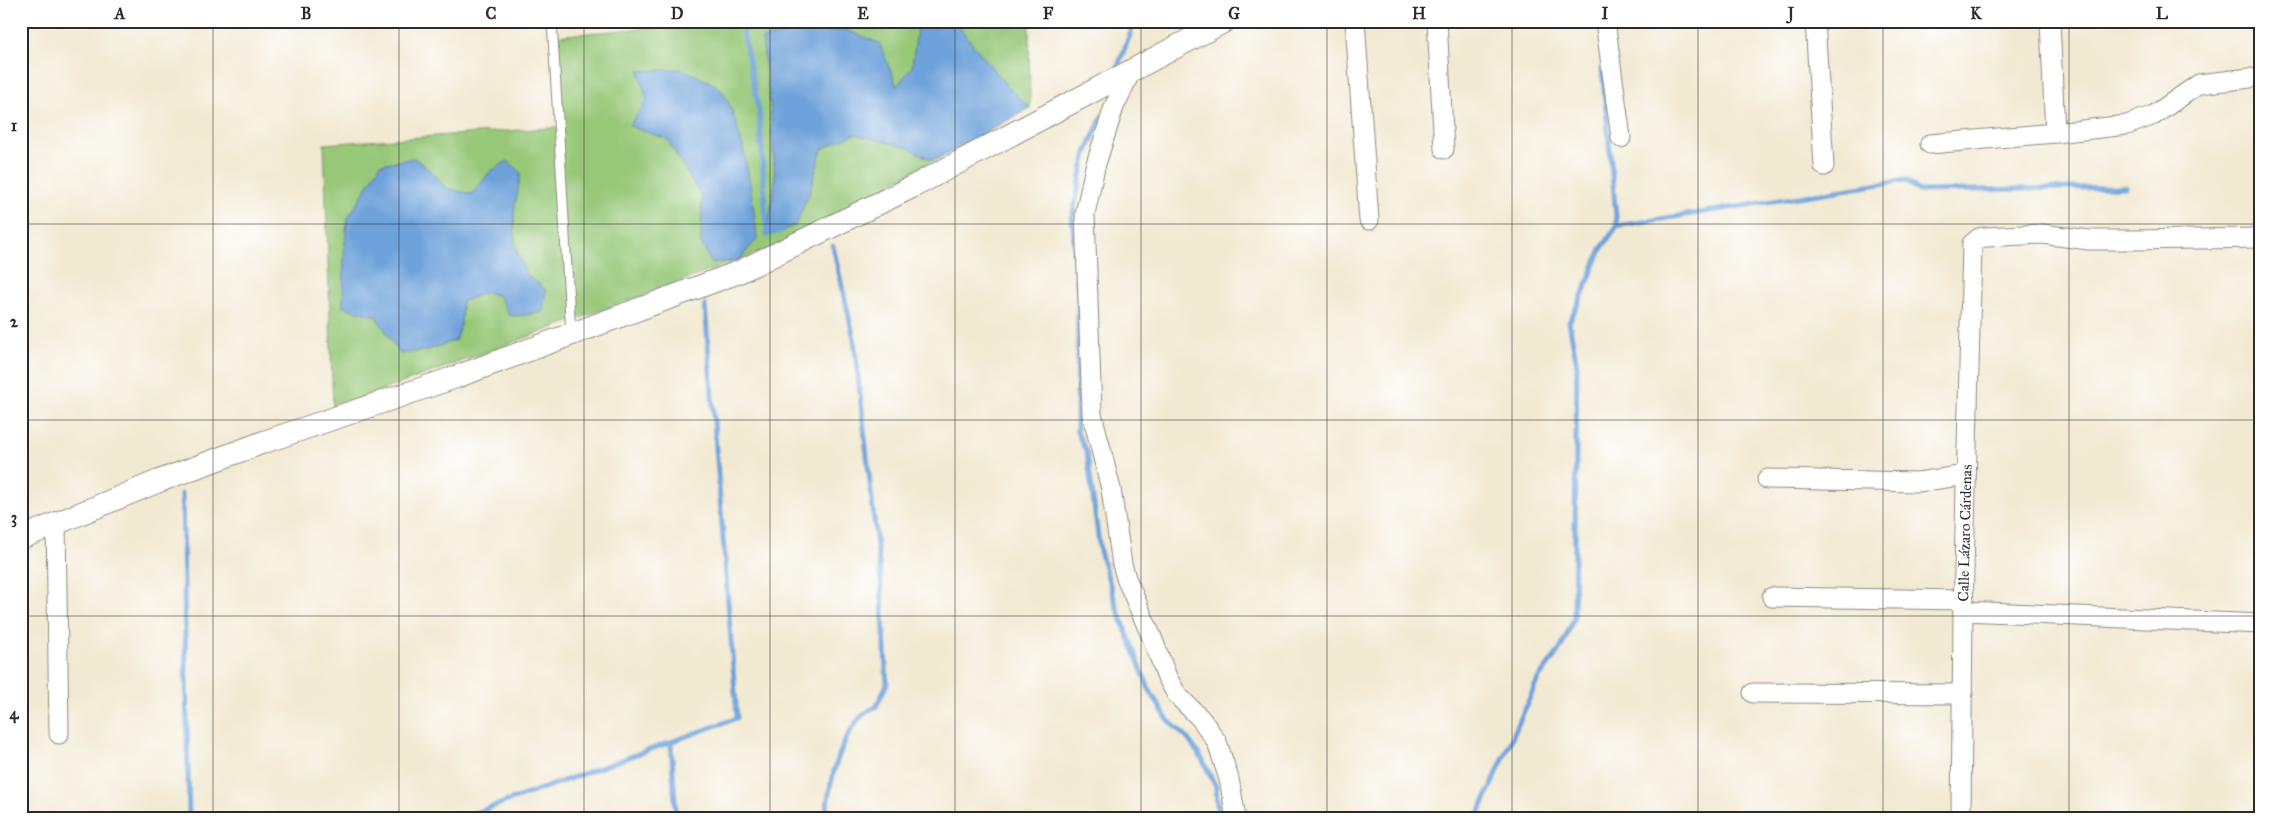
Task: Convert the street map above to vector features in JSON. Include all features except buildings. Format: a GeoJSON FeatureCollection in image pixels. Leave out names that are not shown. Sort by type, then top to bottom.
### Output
{"type":"FeatureCollection","features":[{"type":"Feature","properties":{"kind":"street"},"geometry":{"type":"LineString","coordinates":[[21,538],[158,481],[264,442],[456,377],[739,272],[788,250],[994,145],[1225,21]]}},
{"type":"Feature","properties":{"kind":"street"},"geometry":{"type":"LineString","coordinates":[[1355,21],[1369,220]]}},
{"type":"Feature","properties":{"kind":"street"},"geometry":{"type":"LineString","coordinates":[[1438,21],[1444,149]]}},
{"type":"Feature","properties":{"kind":"street"},"geometry":{"type":"LineString","coordinates":[[1605,21],[1621,138]]}},
{"type":"Feature","properties":{"kind":"street"},"geometry":{"type":"LineString","coordinates":[[1815,21],[1824,166]]}},
{"type":"Feature","properties":{"kind":"street"},"geometry":{"type":"LineString","coordinates":[[2050,21],[2055,134]]}},
{"type":"Feature","properties":{"kind":"street"},"geometry":{"type":"LineString","coordinates":[[1131,71],[1114,107],[1095,167],[1085,214],[1092,414],[1111,489],[1122,564],[1126,578],[1167,677],[1177,695],[1202,719],[1217,742],[1229,779],[1236,818]]}},
{"type":"Feature","properties":{"kind":"street"},"geometry":{"type":"LineString","coordinates":[[1930,144],[2055,134],[2127,125],[2143,120],[2200,84],[2250,78]]}},
{"type":"Feature","properties":{"kind":"street","name":"Calle Lázaro Cárdenas"},"geometry":{"type":"LineString","coordinates":[[1962,818],[1966,474],[1972,244],[1979,238],[2032,234],[2098,240],[2261,238]]}},
{"type":"Feature","properties":{"kind":"street"},"geometry":{"type":"LineString","coordinates":[[1767,479],[1918,482],[1966,474]]}},
{"type":"Feature","properties":{"kind":"street"},"geometry":{"type":"LineString","coordinates":[[56,523],[59,734]]}},
{"type":"Feature","properties":{"kind":"street"},"geometry":{"type":"LineString","coordinates":[[1772,597],[1964,605],[2261,624]]}},
{"type":"Feature","properties":{"kind":"street"},"geometry":{"type":"LineString","coordinates":[[1753,693],[1963,694]]}},
{"type":"Feature","properties":{"kind":"lane"},"geometry":{"type":"LineString","coordinates":[[552,21],[572,334]]}},
{"type":"Feature","properties":{"kind":"green space"},"geometry":{"type":"Polygon","coordinates":[[[724,21],[1029,21],[1030,108],[772,248],[333,408],[324,144],[563,127],[555,36],[724,21]]]}},
{"type":"Feature","properties":{"kind":"water"},"geometry":{"type":"Polygon","coordinates":[[[918,21],[954,21],[1007,86],[1030,108],[934,161],[906,147],[854,134],[822,149],[809,194],[795,226],[767,235],[775,180],[770,103],[762,39],[788,33],[846,30],[879,43],[897,86],[912,67],[918,21]]]}},
{"type":"Feature","properties":{"kind":"water"},"geometry":{"type":"Polygon","coordinates":[[[681,69],[714,84],[721,90],[735,120],[741,140],[750,183],[757,239],[738,261],[711,263],[701,242],[702,198],[667,139],[629,126],[647,100],[639,71],[681,69]]]}},
{"type":"Feature","properties":{"kind":"water"},"geometry":{"type":"Polygon","coordinates":[[[414,158],[430,170],[447,188],[472,194],[491,171],[508,161],[521,173],[514,211],[515,245],[526,274],[546,290],[543,312],[517,316],[509,315],[499,296],[486,292],[462,302],[461,324],[456,340],[428,350],[400,354],[376,316],[343,307],[347,220],[381,164],[414,158]]]}},
{"type":"Feature","properties":{"kind":"waterway"},"geometry":{"type":"LineString","coordinates":[[741,21],[759,110],[767,235],[783,230]]}},
{"type":"Feature","properties":{"kind":"waterway"},"geometry":{"type":"LineString","coordinates":[[1118,66],[1135,21]]}},
{"type":"Feature","properties":{"kind":"waterway"},"geometry":{"type":"LineString","coordinates":[[1477,818],[1538,679],[1561,648],[1574,618],[1577,365],[1569,322],[1601,249],[1617,226],[1602,67]]}},
{"type":"Feature","properties":{"kind":"waterway"},"geometry":{"type":"LineString","coordinates":[[1102,116],[1086,153],[1072,217],[1078,295],[1077,432],[1087,453],[1100,551],[1117,608],[1149,689],[1167,719],[1188,739],[1202,759],[1216,787],[1218,818]]}},
{"type":"Feature","properties":{"kind":"waterway"},"geometry":{"type":"LineString","coordinates":[[1617,226],[1906,180],[1919,191],[2126,187]]}},
{"type":"Feature","properties":{"kind":"waterway"},"geometry":{"type":"LineString","coordinates":[[826,818],[834,772],[846,739],[864,714],[876,707],[887,684],[881,582],[854,339],[833,246]]}},
{"type":"Feature","properties":{"kind":"waterway"},"geometry":{"type":"LineString","coordinates":[[461,818],[737,718],[705,305]]}},
{"type":"Feature","properties":{"kind":"waterway"},"geometry":{"type":"LineString","coordinates":[[182,494],[189,818]]}},
{"type":"Feature","properties":{"kind":"waterway"},"geometry":{"type":"LineString","coordinates":[[671,743],[676,818]]}}]}
